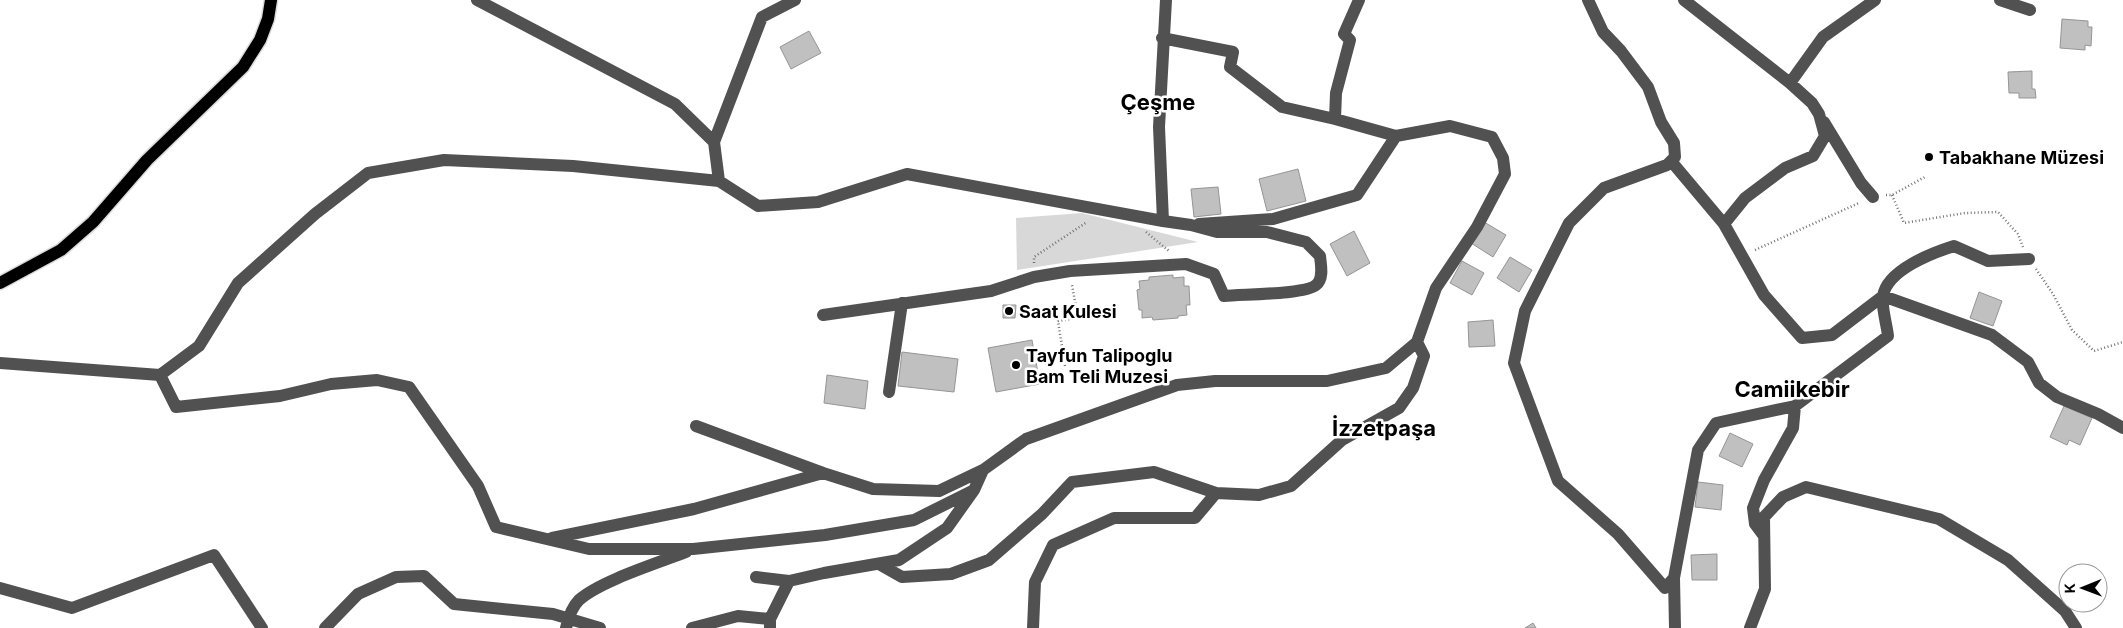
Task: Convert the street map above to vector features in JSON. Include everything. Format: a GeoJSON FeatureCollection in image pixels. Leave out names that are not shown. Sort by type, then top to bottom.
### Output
{"type":"FeatureCollection","features":[{"type":"Feature","properties":{"kind":"main road"},"geometry":{"type":"LineString","coordinates":[[0,283],[22,273],[60,250],[93,222],[147,160],[242,67],[260,40],[268,19],[271,0]]}},
{"type":"Feature","properties":{"kind":"street"},"geometry":{"type":"LineString","coordinates":[[477,0],[675,104],[714,142]]}},
{"type":"Feature","properties":{"kind":"street"},"geometry":{"type":"LineString","coordinates":[[719,181],[714,142],[762,17],[795,0]]}},
{"type":"Feature","properties":{"kind":"street"},"geometry":{"type":"LineString","coordinates":[[1163,221],[1158,126],[1162,38],[1166,0]]}},
{"type":"Feature","properties":{"kind":"street"},"geometry":{"type":"LineString","coordinates":[[1334,119],[1336,92],[1350,40],[1344,34],[1359,0]]}},
{"type":"Feature","properties":{"kind":"street"},"geometry":{"type":"LineString","coordinates":[[1588,0],[1602,32],[1621,51],[1648,87],[1661,122],[1674,144],[1675,157],[1667,165],[1604,188],[1569,223],[1525,311],[1514,363],[1558,481],[1618,534],[1665,588],[1674,578]]}},
{"type":"Feature","properties":{"kind":"street"},"geometry":{"type":"LineString","coordinates":[[1684,0],[1790,83],[1812,103],[1861,183],[1873,197]]}},
{"type":"Feature","properties":{"kind":"street"},"geometry":{"type":"LineString","coordinates":[[1790,83],[1823,38],[1875,0]]}},
{"type":"Feature","properties":{"kind":"street"},"geometry":{"type":"LineString","coordinates":[[2000,0],[2030,10]]}},
{"type":"Feature","properties":{"kind":"street"},"geometry":{"type":"LineString","coordinates":[[696,426],[823,472],[874,488],[939,491],[983,470],[1026,438],[1177,386],[1215,381],[1326,381],[1386,368],[1417,342],[1436,288],[1477,227],[1505,174],[1503,158],[1492,137],[1450,126],[1396,136],[1282,107],[1230,67],[1233,52],[1162,38]]}},
{"type":"Feature","properties":{"kind":"street"},"geometry":{"type":"LineString","coordinates":[[1724,224],[1745,198],[1785,168],[1813,156],[1825,136],[1819,114]]}},
{"type":"Feature","properties":{"kind":"street"},"geometry":{"type":"LineString","coordinates":[[1191,225],[1273,219],[1357,195],[1396,136]]}},
{"type":"Feature","properties":{"kind":"street"},"geometry":{"type":"LineString","coordinates":[[0,363],[160,375],[200,346],[238,283],[315,214],[368,172],[444,160],[573,166],[719,181],[758,206],[818,202],[907,174],[1191,225],[1216,232],[1268,232],[1306,242],[1320,256],[1321,276],[1316,285],[1304,290],[1224,296],[1214,274],[1186,264],[1070,271],[1034,277],[991,291],[823,315]]}},
{"type":"Feature","properties":{"kind":"street"},"geometry":{"type":"LineString","coordinates":[[1671,161],[1724,224],[1764,295],[1802,338],[1832,335],[1883,296],[1891,280],[1926,255],[1954,246],[1988,261],[2028,259]]}},
{"type":"Feature","properties":{"kind":"street"},"geometry":{"type":"LineString","coordinates":[[1675,628],[1674,578],[1698,450],[1716,423],[1795,406],[1888,336],[1883,296]]}},
{"type":"Feature","properties":{"kind":"street"},"geometry":{"type":"LineString","coordinates":[[1883,296],[1992,335],[2028,362],[2040,383],[2057,397],[2098,414],[2123,428]]}},
{"type":"Feature","properties":{"kind":"street"},"geometry":{"type":"LineString","coordinates":[[889,392],[902,303]]}},
{"type":"Feature","properties":{"kind":"street"},"geometry":{"type":"LineString","coordinates":[[879,564],[902,577],[950,574],[989,560],[1042,514],[1072,482],[1154,472],[1216,493],[1259,495],[1292,486],[1342,440],[1398,408],[1413,388],[1424,356],[1417,342]]}},
{"type":"Feature","properties":{"kind":"street"},"geometry":{"type":"LineString","coordinates":[[160,375],[176,406],[280,396],[331,384],[377,380],[409,387],[478,486],[496,528],[590,549],[693,549],[825,535],[914,520],[974,490]]}},
{"type":"Feature","properties":{"kind":"street"},"geometry":{"type":"LineString","coordinates":[[1764,536],[1755,524],[1753,508],[1764,480],[1793,428],[1795,406]]}},
{"type":"Feature","properties":{"kind":"street"},"geometry":{"type":"LineString","coordinates":[[756,576],[789,580],[899,560],[947,528],[974,490],[983,470]]}},
{"type":"Feature","properties":{"kind":"street"},"geometry":{"type":"LineString","coordinates":[[545,540],[694,509],[823,472]]}},
{"type":"Feature","properties":{"kind":"street"},"geometry":{"type":"LineString","coordinates":[[1750,628],[1764,589],[1764,517],[1783,496],[1806,487],[1940,519],[2008,560],[2064,611],[2076,628]]}},
{"type":"Feature","properties":{"kind":"street"},"geometry":{"type":"LineString","coordinates":[[1033,628],[1035,582],[1053,545],[1114,518],[1156,516],[1196,518],[1216,493]]}},
{"type":"Feature","properties":{"kind":"street"},"geometry":{"type":"LineString","coordinates":[[567,623],[579,601],[600,586],[693,549]]}},
{"type":"Feature","properties":{"kind":"street"},"geometry":{"type":"LineString","coordinates":[[0,588],[72,608],[214,555],[262,628]]}},
{"type":"Feature","properties":{"kind":"street"},"geometry":{"type":"LineString","coordinates":[[325,628],[358,594],[396,577],[424,576],[454,604],[554,614],[567,623],[600,628]]}},
{"type":"Feature","properties":{"kind":"street"},"geometry":{"type":"LineString","coordinates":[[692,628],[738,616],[770,623],[789,580]]}},
{"type":"Feature","properties":{"kind":"path"},"geometry":{"type":"LineString","coordinates":[[1925,177],[1892,195],[1904,223],[1965,213],[1998,212],[2018,234],[2028,259],[2054,294],[2072,330],[2094,351],[2123,342]]}},
{"type":"Feature","properties":{"kind":"path"},"geometry":{"type":"LineString","coordinates":[[1742,256],[1873,197]]}},
{"type":"Feature","properties":{"kind":"path"},"geometry":{"type":"LineString","coordinates":[[1034,277],[1034,258],[1090,220]]}},
{"type":"Feature","properties":{"kind":"path"},"geometry":{"type":"LineString","coordinates":[[1146,232],[1186,264]]}},
{"type":"Feature","properties":{"kind":"path"},"geometry":{"type":"LineString","coordinates":[[1065,366],[1058,320],[1078,318],[1070,271]]}},
{"type":"Feature","properties":{"kind":"shaded area"},"geometry":{"type":"Polygon","coordinates":[[[1082,213],[1198,242],[1017,270],[1016,218],[1082,213]]]}},
{"type":"Feature","properties":{"kind":"building"},"geometry":{"type":"Polygon","coordinates":[[[2062,19],[2088,21],[2088,27],[2092,27],[2091,46],[2085,45],[2085,50],[2060,48],[2062,19]]]}},
{"type":"Feature","properties":{"kind":"building"},"geometry":{"type":"Polygon","coordinates":[[[809,31],[821,53],[791,69],[780,47],[809,31]]]}},
{"type":"Feature","properties":{"kind":"building"},"geometry":{"type":"Polygon","coordinates":[[[2032,71],[2032,89],[2035,89],[2036,98],[2019,98],[2019,93],[2009,93],[2008,72],[2032,71]]]}},
{"type":"Feature","properties":{"kind":"building"},"geometry":{"type":"Polygon","coordinates":[[[1298,169],[1306,201],[1267,211],[1259,179],[1298,169]]]}},
{"type":"Feature","properties":{"kind":"building"},"geometry":{"type":"Polygon","coordinates":[[[1218,187],[1221,214],[1194,217],[1191,189],[1218,187]]]}},
{"type":"Feature","properties":{"kind":"building"},"geometry":{"type":"Polygon","coordinates":[[[1484,222],[1506,235],[1493,257],[1471,243],[1484,222]]]}},
{"type":"Feature","properties":{"kind":"building"},"geometry":{"type":"Polygon","coordinates":[[[1354,231],[1370,263],[1347,276],[1330,244],[1354,231]]]}},
{"type":"Feature","properties":{"kind":"building"},"geometry":{"type":"Polygon","coordinates":[[[1510,257],[1532,270],[1519,292],[1497,278],[1510,257]]]}},
{"type":"Feature","properties":{"kind":"building"},"geometry":{"type":"Polygon","coordinates":[[[1462,261],[1484,273],[1472,295],[1450,283],[1462,261]]]}},
{"type":"Feature","properties":{"kind":"building"},"geometry":{"type":"Polygon","coordinates":[[[1173,275],[1173,278],[1184,277],[1184,286],[1189,286],[1190,305],[1186,305],[1187,315],[1178,316],[1178,318],[1153,320],[1152,317],[1142,318],[1142,310],[1139,310],[1137,290],[1140,289],[1139,281],[1149,280],[1149,277],[1173,275]]]}},
{"type":"Feature","properties":{"kind":"building"},"geometry":{"type":"Polygon","coordinates":[[[1979,292],[2002,301],[1993,326],[1970,318],[1979,292]]]}},
{"type":"Feature","properties":{"kind":"building","name":"Saat Kulesi"},"geometry":{"type":"Polygon","coordinates":[[[1003,305],[1016,305],[1015,318],[1003,318],[1003,305]]]}},
{"type":"Feature","properties":{"kind":"building"},"geometry":{"type":"Polygon","coordinates":[[[1493,320],[1495,346],[1469,347],[1468,322],[1493,320]]]}},
{"type":"Feature","properties":{"kind":"building"},"geometry":{"type":"Polygon","coordinates":[[[1032,340],[1040,384],[996,392],[988,348],[1032,340]]]}},
{"type":"Feature","properties":{"kind":"building"},"geometry":{"type":"Polygon","coordinates":[[[902,352],[958,359],[954,392],[898,386],[902,352]]]}},
{"type":"Feature","properties":{"kind":"building"},"geometry":{"type":"Polygon","coordinates":[[[827,375],[868,381],[865,409],[824,403],[827,375]]]}},
{"type":"Feature","properties":{"kind":"building"},"geometry":{"type":"Polygon","coordinates":[[[2064,406],[2092,418],[2080,445],[2069,440],[2067,445],[2050,437],[2064,406]]]}},
{"type":"Feature","properties":{"kind":"building"},"geometry":{"type":"Polygon","coordinates":[[[1730,433],[1753,444],[1742,467],[1719,456],[1730,433]]]}},
{"type":"Feature","properties":{"kind":"building"},"geometry":{"type":"Polygon","coordinates":[[[1698,482],[1723,485],[1721,510],[1695,507],[1698,482]]]}},
{"type":"Feature","properties":{"kind":"building"},"geometry":{"type":"Polygon","coordinates":[[[1717,554],[1717,580],[1692,580],[1691,555],[1717,554]]]}},
{"type":"Feature","properties":{"kind":"building"},"geometry":{"type":"Polygon","coordinates":[[[1533,623],[1536,628],[1525,628],[1533,623]]]}},
{"type":"Feature","properties":{"kind":"place","name":"Tabakhane Müzesi"},"geometry":{"type":"Point","coordinates":[1929,157]}},
{"type":"Feature","properties":{"kind":"place","name":"Saat Kulesi"},"geometry":{"type":"Point","coordinates":[1009,311]}},
{"type":"Feature","properties":{"kind":"place","name":"Tayfun Talipoglu Bam Teli Muzesi"},"geometry":{"type":"Point","coordinates":[1016,365]}},
{"type":"Feature","properties":{"kind":"district","name":"Çeşme"},"geometry":{"type":"Point","coordinates":[1158,102]}},
{"type":"Feature","properties":{"kind":"district","name":"Camiikebir"},"geometry":{"type":"Point","coordinates":[1792,389]}},
{"type":"Feature","properties":{"kind":"district","name":"İzzetpaşa"},"geometry":{"type":"Point","coordinates":[1384,428]}}]}
